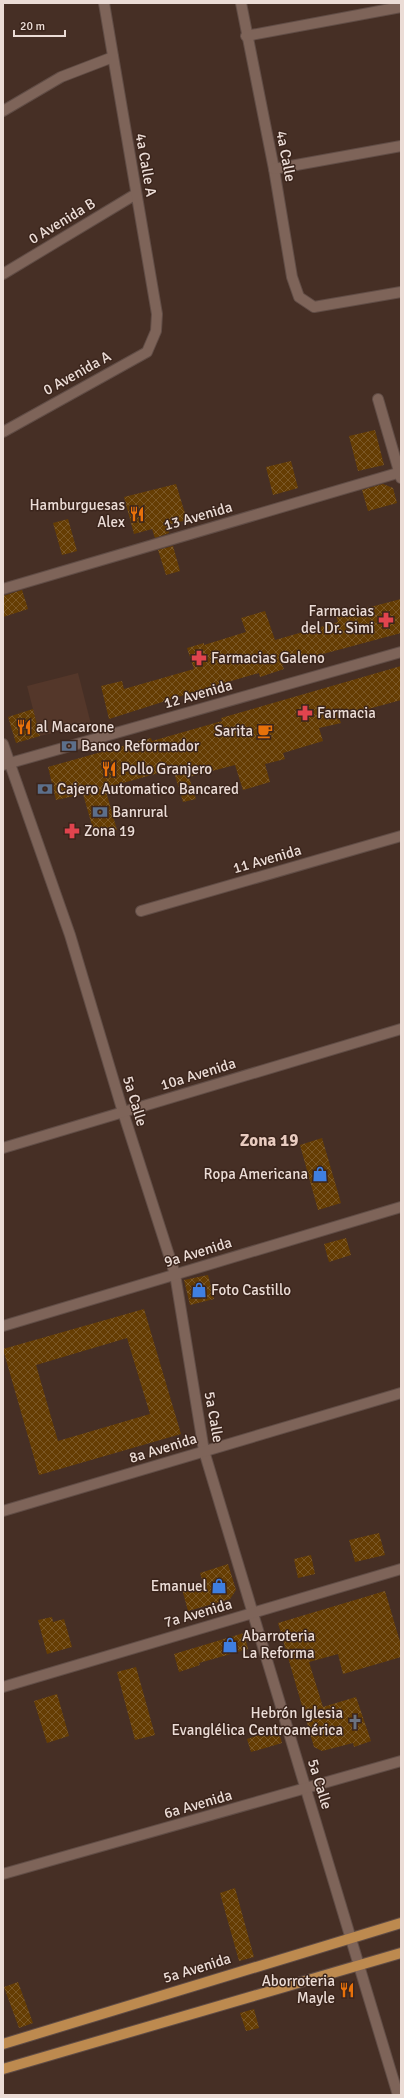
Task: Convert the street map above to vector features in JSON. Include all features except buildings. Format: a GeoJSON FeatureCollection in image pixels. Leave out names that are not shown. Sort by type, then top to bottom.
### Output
{"type":"FeatureCollection","features":[{"type":"Feature","properties":{"kind":"main road","name":"5a Avenida"},"geometry":{"type":"LineString","coordinates":[[3,2044],[401,1923]]}},
{"type":"Feature","properties":{"kind":"main road"},"geometry":{"type":"LineString","coordinates":[[3,2069],[401,1953]]}},
{"type":"Feature","properties":{"kind":"street","name":"4a Calle A"},"geometry":{"type":"LineString","coordinates":[[104,3],[157,314],[156,331]]}},
{"type":"Feature","properties":{"kind":"street","name":"4a Calle"},"geometry":{"type":"LineString","coordinates":[[241,3],[246,36],[274,169],[292,277],[299,296],[314,307],[401,292]]}},
{"type":"Feature","properties":{"kind":"street"},"geometry":{"type":"LineString","coordinates":[[246,36],[401,7]]}},
{"type":"Feature","properties":{"kind":"street"},"geometry":{"type":"LineString","coordinates":[[3,111],[61,77],[113,57]]}},
{"type":"Feature","properties":{"kind":"street"},"geometry":{"type":"LineString","coordinates":[[274,169],[401,146]]}},
{"type":"Feature","properties":{"kind":"street","name":"0 Avenida B"},"geometry":{"type":"LineString","coordinates":[[3,274],[136,194]]}},
{"type":"Feature","properties":{"kind":"street","name":"0 Avenida A"},"geometry":{"type":"LineString","coordinates":[[3,432],[147,352],[156,331]]}},
{"type":"Feature","properties":{"kind":"street"},"geometry":{"type":"LineString","coordinates":[[378,399],[400,475]]}},
{"type":"Feature","properties":{"kind":"street","name":"13 Avenida"},"geometry":{"type":"LineString","coordinates":[[3,589],[400,475]]}},
{"type":"Feature","properties":{"kind":"street","name":"12 Avenida"},"geometry":{"type":"LineString","coordinates":[[6,765],[401,652]]}},
{"type":"Feature","properties":{"kind":"street","name":"5a Calle"},"geometry":{"type":"LineString","coordinates":[[3,744],[6,765],[70,935],[123,1112],[174,1274],[204,1451],[398,2095]]}},
{"type":"Feature","properties":{"kind":"street","name":"11 Avenida"},"geometry":{"type":"LineString","coordinates":[[141,911],[401,836]]}},
{"type":"Feature","properties":{"kind":"street","name":"10a Avenida"},"geometry":{"type":"LineString","coordinates":[[3,1148],[401,1030]]}},
{"type":"Feature","properties":{"kind":"street","name":"9a Avenida"},"geometry":{"type":"LineString","coordinates":[[3,1326],[401,1207]]}},
{"type":"Feature","properties":{"kind":"street","name":"8a Avenida"},"geometry":{"type":"LineString","coordinates":[[3,1511],[401,1393]]}},
{"type":"Feature","properties":{"kind":"street","name":"7a Avenida"},"geometry":{"type":"LineString","coordinates":[[3,1687],[401,1569]]}},
{"type":"Feature","properties":{"kind":"street","name":"6a Avenida"},"geometry":{"type":"LineString","coordinates":[[3,1874],[306,1790],[401,1761]]}},
{"type":"Feature","properties":{"kind":"shaded area"},"geometry":{"type":"Polygon","coordinates":[[[78,673],[91,724],[40,736],[27,686],[78,673]]]}},
{"type":"Feature","properties":{"kind":"place","name":"Hamburguesas Alex"},"geometry":{"type":"Point","coordinates":[137,514]}},
{"type":"Feature","properties":{"kind":"place","name":"Farmacias del Dr. Simi"},"geometry":{"type":"Point","coordinates":[386,620]}},
{"type":"Feature","properties":{"kind":"place","name":"Farmacias Galeno"},"geometry":{"type":"Point","coordinates":[199,658]}},
{"type":"Feature","properties":{"kind":"place","name":"Farmacia"},"geometry":{"type":"Point","coordinates":[305,713]}},
{"type":"Feature","properties":{"kind":"place","name":"al Macarone"},"geometry":{"type":"Point","coordinates":[24,727]}},
{"type":"Feature","properties":{"kind":"place","name":"Sarita"},"geometry":{"type":"Point","coordinates":[265,731]}},
{"type":"Feature","properties":{"kind":"place","name":"Banco Reformador"},"geometry":{"type":"Point","coordinates":[69,746]}},
{"type":"Feature","properties":{"kind":"place","name":"Pollo Granjero"},"geometry":{"type":"Point","coordinates":[109,769]}},
{"type":"Feature","properties":{"kind":"place","name":"Cajero Automatico Bancared"},"geometry":{"type":"Point","coordinates":[45,789]}},
{"type":"Feature","properties":{"kind":"place","name":"Banrural"},"geometry":{"type":"Point","coordinates":[100,812]}},
{"type":"Feature","properties":{"kind":"place","name":"Zona 19"},"geometry":{"type":"Point","coordinates":[72,831]}},
{"type":"Feature","properties":{"kind":"place","name":"Ropa Americana"},"geometry":{"type":"Point","coordinates":[320,1174]}},
{"type":"Feature","properties":{"kind":"place","name":"Foto Castillo"},"geometry":{"type":"Point","coordinates":[199,1290]}},
{"type":"Feature","properties":{"kind":"place","name":"Emanuel"},"geometry":{"type":"Point","coordinates":[219,1586]}},
{"type":"Feature","properties":{"kind":"place","name":"Abarroteria La Reforma"},"geometry":{"type":"Point","coordinates":[230,1645]}},
{"type":"Feature","properties":{"kind":"place","name":"Hebrón Iglesia Evanglélica Centroamérica"},"geometry":{"type":"Point","coordinates":[355,1722]}},
{"type":"Feature","properties":{"kind":"place","name":"Aborroteria Mayle"},"geometry":{"type":"Point","coordinates":[347,1990]}},
{"type":"Feature","properties":{"kind":"district","name":"Zona 19"},"geometry":{"type":"Point","coordinates":[269,1140]}}]}
